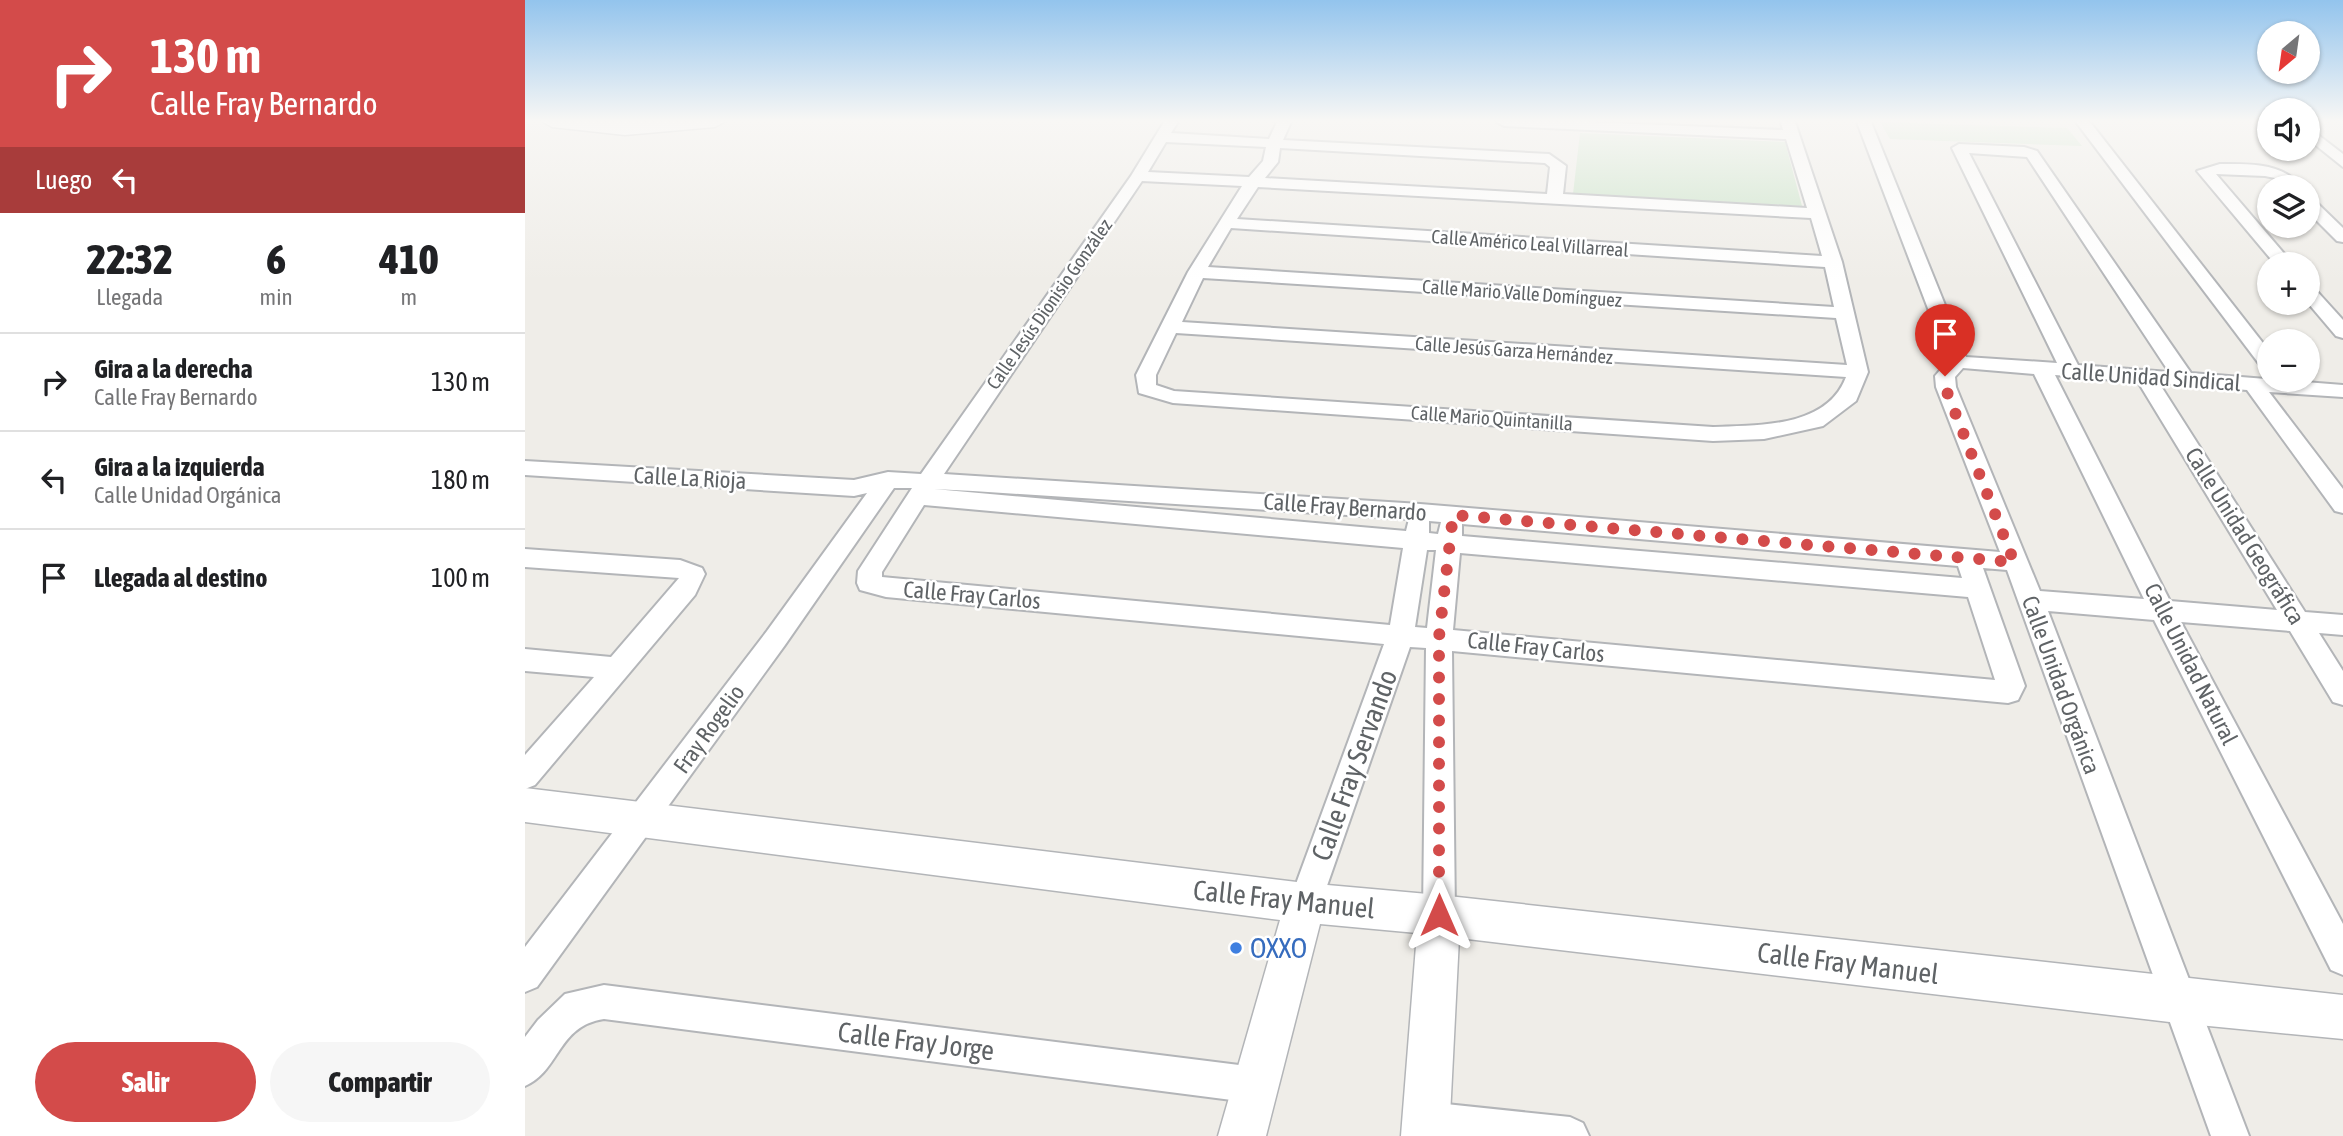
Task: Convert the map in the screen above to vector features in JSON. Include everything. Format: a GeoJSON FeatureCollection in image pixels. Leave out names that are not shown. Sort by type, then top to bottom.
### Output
{"type":"FeatureCollection","features":[{"type":"Feature","properties":{"kind":"street","name":"Calle Mario Quintanilla"},"geometry":{"type":"LineString","coordinates":[[1259,175],[1197,272],[1170,327],[1145,381],[1146,389],[1156,394],[1713,434],[1764,432],[1816,421],[1849,397],[1858,372]]}},
{"type":"Feature","properties":{"kind":"street"},"geometry":{"type":"LineString","coordinates":[[1555,197],[1557,175]]}},
{"type":"Feature","properties":{"kind":"street"},"geometry":{"type":"LineString","coordinates":[[1804,175],[1833,262],[1858,372]]}},
{"type":"Feature","properties":{"kind":"street"},"geometry":{"type":"LineString","coordinates":[[1885,175],[1958,362]]}},
{"type":"Feature","properties":{"kind":"street"},"geometry":{"type":"LineString","coordinates":[[1973,175],[2071,371]]}},
{"type":"Feature","properties":{"kind":"street"},"geometry":{"type":"LineString","coordinates":[[2046,175],[2185,380]]}},
{"type":"Feature","properties":{"kind":"street"},"geometry":{"type":"LineString","coordinates":[[2125,175],[2257,348]]}},
{"type":"Feature","properties":{"kind":"street"},"geometry":{"type":"LineString","coordinates":[[2208,175],[2257,232]]}},
{"type":"Feature","properties":{"kind":"street"},"geometry":{"type":"LineString","coordinates":[[1138,176],[1816,213]]}},
{"type":"Feature","properties":{"kind":"street","name":"Calle Jesús Dionisio González"},"geometry":{"type":"LineString","coordinates":[[924,488],[1138,176]]}},
{"type":"Feature","properties":{"kind":"street"},"geometry":{"type":"LineString","coordinates":[[2320,215],[2343,237]]}},
{"type":"Feature","properties":{"kind":"street","name":"Calle Américo Leal Villarreal"},"geometry":{"type":"LineString","coordinates":[[1227,223],[1833,262]]}},
{"type":"Feature","properties":{"kind":"street"},"geometry":{"type":"LineString","coordinates":[[2262,238],[2274,252]]}},
{"type":"Feature","properties":{"kind":"street","name":"Calle Mario Valle Domínguez"},"geometry":{"type":"LineString","coordinates":[[1197,272],[1846,313]]}},
{"type":"Feature","properties":{"kind":"street"},"geometry":{"type":"LineString","coordinates":[[2320,306],[2343,332]]}},
{"type":"Feature","properties":{"kind":"street","name":"Calle Jesús Garza Hernández"},"geometry":{"type":"LineString","coordinates":[[1170,327],[1858,372]]}},
{"type":"Feature","properties":{"kind":"street","name":"Calle Unidad Sindical"},"geometry":{"type":"LineString","coordinates":[[1958,362],[2257,385]]}},
{"type":"Feature","properties":{"kind":"street","name":"Calle Unidad Orgánica"},"geometry":{"type":"LineString","coordinates":[[1958,362],[1945,376],[1945,387],[2031,600],[2178,1002],[2231,1136]]}},
{"type":"Feature","properties":{"kind":"street","name":"Calle Unidad Natural"},"geometry":{"type":"LineString","coordinates":[[2042,369],[2162,610],[2343,958]]}},
{"type":"Feature","properties":{"kind":"street","name":"Calle Unidad Geográfica"},"geometry":{"type":"LineString","coordinates":[[2146,377],[2343,694]]}},
{"type":"Feature","properties":{"kind":"street"},"geometry":{"type":"LineString","coordinates":[[2254,385],[2343,505]]}},
{"type":"Feature","properties":{"kind":"street","name":"Calle Unidad Sindical"},"geometry":{"type":"LineString","coordinates":[[2320,388],[2343,391]]}},
{"type":"Feature","properties":{"kind":"street","name":"Calle La Rioja"},"geometry":{"type":"LineString","coordinates":[[525,468],[873,488],[924,488]]}},
{"type":"Feature","properties":{"kind":"street","name":"Fray Rogelio"},"geometry":{"type":"LineString","coordinates":[[525,975],[641,821],[873,488]]}},
{"type":"Feature","properties":{"kind":"street","name":"Calle Fray Bernardo"},"geometry":{"type":"LineString","coordinates":[[924,488],[1451,528],[1980,589]]}},
{"type":"Feature","properties":{"kind":"street","name":"Calle Fray Carlos"},"geometry":{"type":"LineString","coordinates":[[924,488],[870,571],[867,578],[876,587],[1439,637],[2008,692],[2011,686],[1980,589],[1967,558]]}},
{"type":"Feature","properties":{"kind":"street","name":"Calle Fray Servando"},"geometry":{"type":"LineString","coordinates":[[1242,1136],[1305,903],[1401,634],[1419,525]]}},
{"type":"Feature","properties":{"kind":"street"},"geometry":{"type":"LineString","coordinates":[[1451,528],[1439,637],[1439,915],[1426,1128],[1570,1136]]}},
{"type":"Feature","properties":{"kind":"street","name":"Calle Fray Bernardo"},"geometry":{"type":"LineString","coordinates":[[1451,528],[2014,562]]}},
{"type":"Feature","properties":{"kind":"street"},"geometry":{"type":"LineString","coordinates":[[525,558],[680,569],[693,574],[685,588],[525,776]]}},
{"type":"Feature","properties":{"kind":"street"},"geometry":{"type":"LineString","coordinates":[[2031,600],[2343,625]]}},
{"type":"Feature","properties":{"kind":"street"},"geometry":{"type":"LineString","coordinates":[[525,660],[617,668]]}},
{"type":"Feature","properties":{"kind":"street","name":"Calle Fray Manuel"},"geometry":{"type":"LineString","coordinates":[[525,805],[1305,903],[1439,915],[2178,1002],[2343,1017]]}},
{"type":"Feature","properties":{"kind":"street","name":"Calle Fray Jorge"},"geometry":{"type":"LineString","coordinates":[[525,1068],[550,1032],[577,1006],[604,1002],[1255,1085]]}},
{"type":"Feature","properties":{"kind":"green space"},"geometry":{"type":"Polygon","coordinates":[[[1575,175],[1794,175],[1802,206],[1573,194],[1575,175]]]}},
{"type":"Feature","properties":{"kind":"place","name":"OXXO"},"geometry":{"type":"Point","coordinates":[1236,948]}},
{"type":"Feature","properties":{"kind":"route"},"geometry":{"type":"LineString","coordinates":[[1439,915],[1439,637],[1453,515],[2014,562],[1945,387],[1945,376]]}}]}
